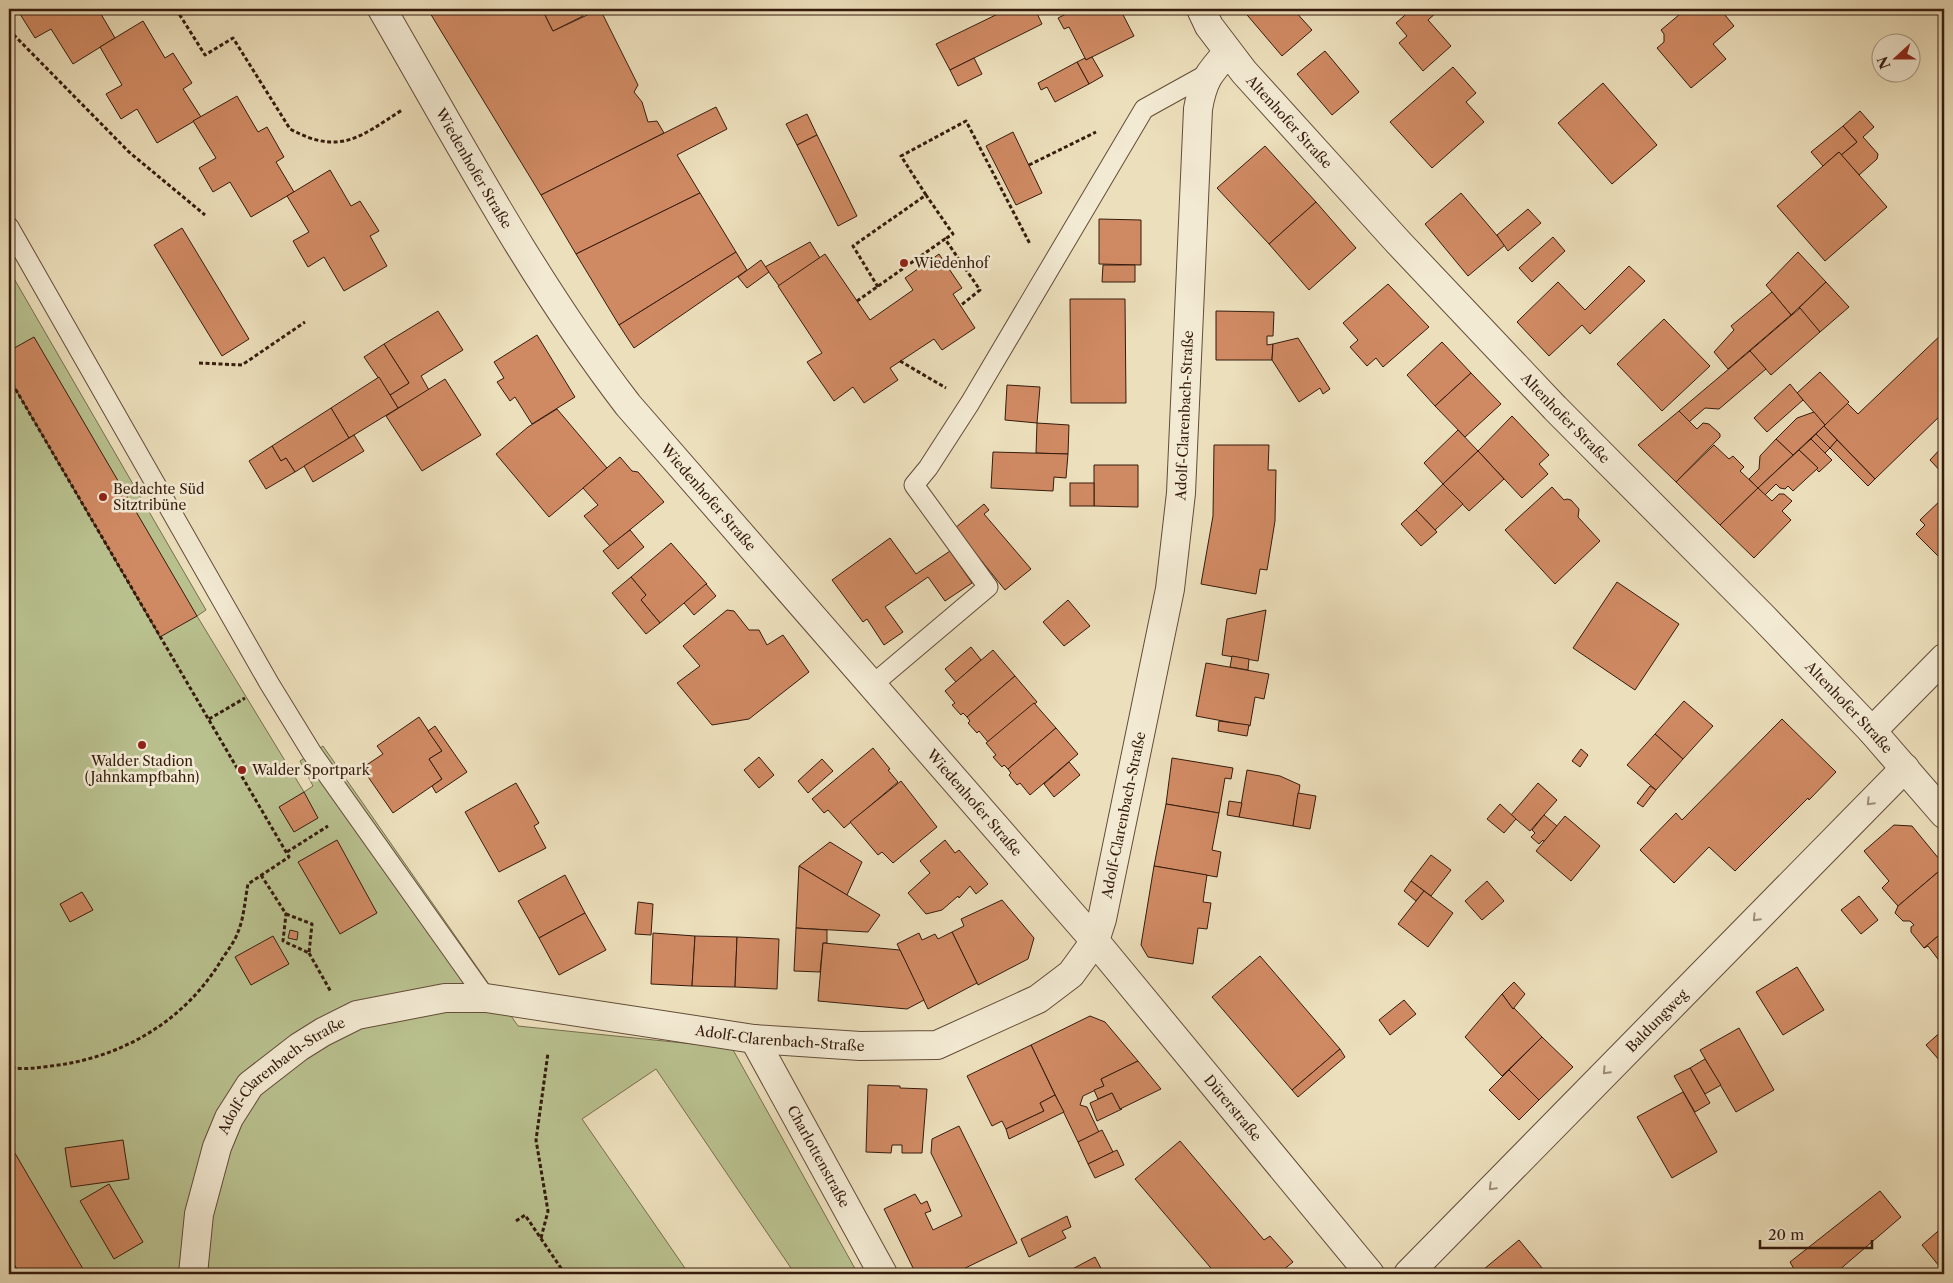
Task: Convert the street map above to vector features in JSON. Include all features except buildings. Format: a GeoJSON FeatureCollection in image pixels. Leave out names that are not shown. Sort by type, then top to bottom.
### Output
{"type":"FeatureCollection","features":[{"type":"Feature","properties":{"kind":"street","name":"Wiedenhofer Straße"},"geometry":{"type":"LineString","coordinates":[[382,9],[501,214],[590,356],[628,405],[1095,941]]}},
{"type":"Feature","properties":{"kind":"street","name":"Altenhofer Straße"},"geometry":{"type":"LineString","coordinates":[[1201,9],[1209,26],[1228,52],[1335,173],[1460,309],[1762,616],[1872,731],[1944,814]]}},
{"type":"Feature","properties":{"kind":"street","name":"Adolf-Clarenbach-Straße"},"geometry":{"type":"LineString","coordinates":[[193,1274],[199,1214],[217,1147],[229,1118],[239,1102],[250,1085],[273,1065],[323,1032],[357,1015],[445,998],[486,998],[754,1038],[860,1046],[937,1045],[1038,999],[1071,974],[1095,941],[1102,919],[1170,589],[1181,494],[1198,109],[1201,93],[1209,73],[1228,52]]}},
{"type":"Feature","properties":{"kind":"street"},"geometry":{"type":"LineString","coordinates":[[1872,731],[1944,658]]}},
{"type":"Feature","properties":{"kind":"street","name":"Baldungweg"},"geometry":{"type":"LineString","coordinates":[[1408,1274],[1905,768]]}},
{"type":"Feature","properties":{"kind":"street","name":"Dürerstraße"},"geometry":{"type":"LineString","coordinates":[[1095,941],[1370,1274]]}},
{"type":"Feature","properties":{"kind":"street","name":"Charlottenstraße"},"geometry":{"type":"LineString","coordinates":[[754,1038],[883,1274]]}},
{"type":"Feature","properties":{"kind":"lane"},"geometry":{"type":"LineString","coordinates":[[872,685],[988,587],[914,485],[928,468],[970,402],[1144,109],[1209,73]]}},
{"type":"Feature","properties":{"kind":"lane"},"geometry":{"type":"LineString","coordinates":[[9,227],[269,683],[312,753],[486,998]]}},
{"type":"Feature","properties":{"kind":"path"},"geometry":{"type":"LineString","coordinates":[[176,9],[205,55],[233,38],[290,128],[306,137],[324,142],[344,142],[366,133],[431,92]]}},
{"type":"Feature","properties":{"kind":"path"},"geometry":{"type":"LineString","coordinates":[[9,30],[129,152],[205,215]]}},
{"type":"Feature","properties":{"kind":"path"},"geometry":{"type":"LineString","coordinates":[[1029,165],[1144,109]]}},
{"type":"Feature","properties":{"kind":"path"},"geometry":{"type":"LineString","coordinates":[[857,302],[953,234],[901,156],[966,121],[1045,274]]}},
{"type":"Feature","properties":{"kind":"path"},"geometry":{"type":"LineString","coordinates":[[878,287],[853,246],[926,195]]}},
{"type":"Feature","properties":{"kind":"path"},"geometry":{"type":"LineString","coordinates":[[946,239],[980,290],[960,306]]}},
{"type":"Feature","properties":{"kind":"path"},"geometry":{"type":"LineString","coordinates":[[199,363],[242,364],[305,322]]}},
{"type":"Feature","properties":{"kind":"path"},"geometry":{"type":"LineString","coordinates":[[900,361],[970,402]]}},
{"type":"Feature","properties":{"kind":"path"},"geometry":{"type":"LineString","coordinates":[[9,378],[289,857],[248,884],[238,933],[216,968],[189,1002],[169,1019],[131,1043],[108,1054],[79,1063],[19,1070],[9,1068]]}},
{"type":"Feature","properties":{"kind":"path"},"geometry":{"type":"LineString","coordinates":[[209,719],[269,683]]}},
{"type":"Feature","properties":{"kind":"path"},"geometry":{"type":"LineString","coordinates":[[287,852],[354,810]]}},
{"type":"Feature","properties":{"kind":"path"},"geometry":{"type":"LineString","coordinates":[[261,875],[286,914],[312,924],[309,953],[347,1020]]}},
{"type":"Feature","properties":{"kind":"path"},"geometry":{"type":"LineString","coordinates":[[286,914],[283,941],[309,953]]}},
{"type":"Feature","properties":{"kind":"path"},"geometry":{"type":"LineString","coordinates":[[541,1238],[548,1211],[536,1140],[548,1053]]}},
{"type":"Feature","properties":{"kind":"path"},"geometry":{"type":"LineString","coordinates":[[516,1221],[525,1215],[564,1274]]}},
{"type":"Feature","properties":{"kind":"green space","name":"Walder Sportpark"},"geometry":{"type":"Polygon","coordinates":[[[9,270],[206,610],[197,616],[304,792],[313,786],[300,761],[323,746],[518,1026],[732,1048],[858,1274],[795,1274],[656,1069],[582,1119],[689,1274],[9,1274],[9,270]]]}},
{"type":"Feature","properties":{"kind":"place","name":"Wiedenhof"},"geometry":{"type":"Point","coordinates":[904,263]}},
{"type":"Feature","properties":{"kind":"place","name":"Bedachte Süd Sitztribüne"},"geometry":{"type":"Point","coordinates":[103,497]}},
{"type":"Feature","properties":{"kind":"place","name":"Walder Stadion (Jahnkampfbahn)"},"geometry":{"type":"Point","coordinates":[142,745]}},
{"type":"Feature","properties":{"kind":"place","name":"Walder Sportpark"},"geometry":{"type":"Point","coordinates":[242,770]}}]}
